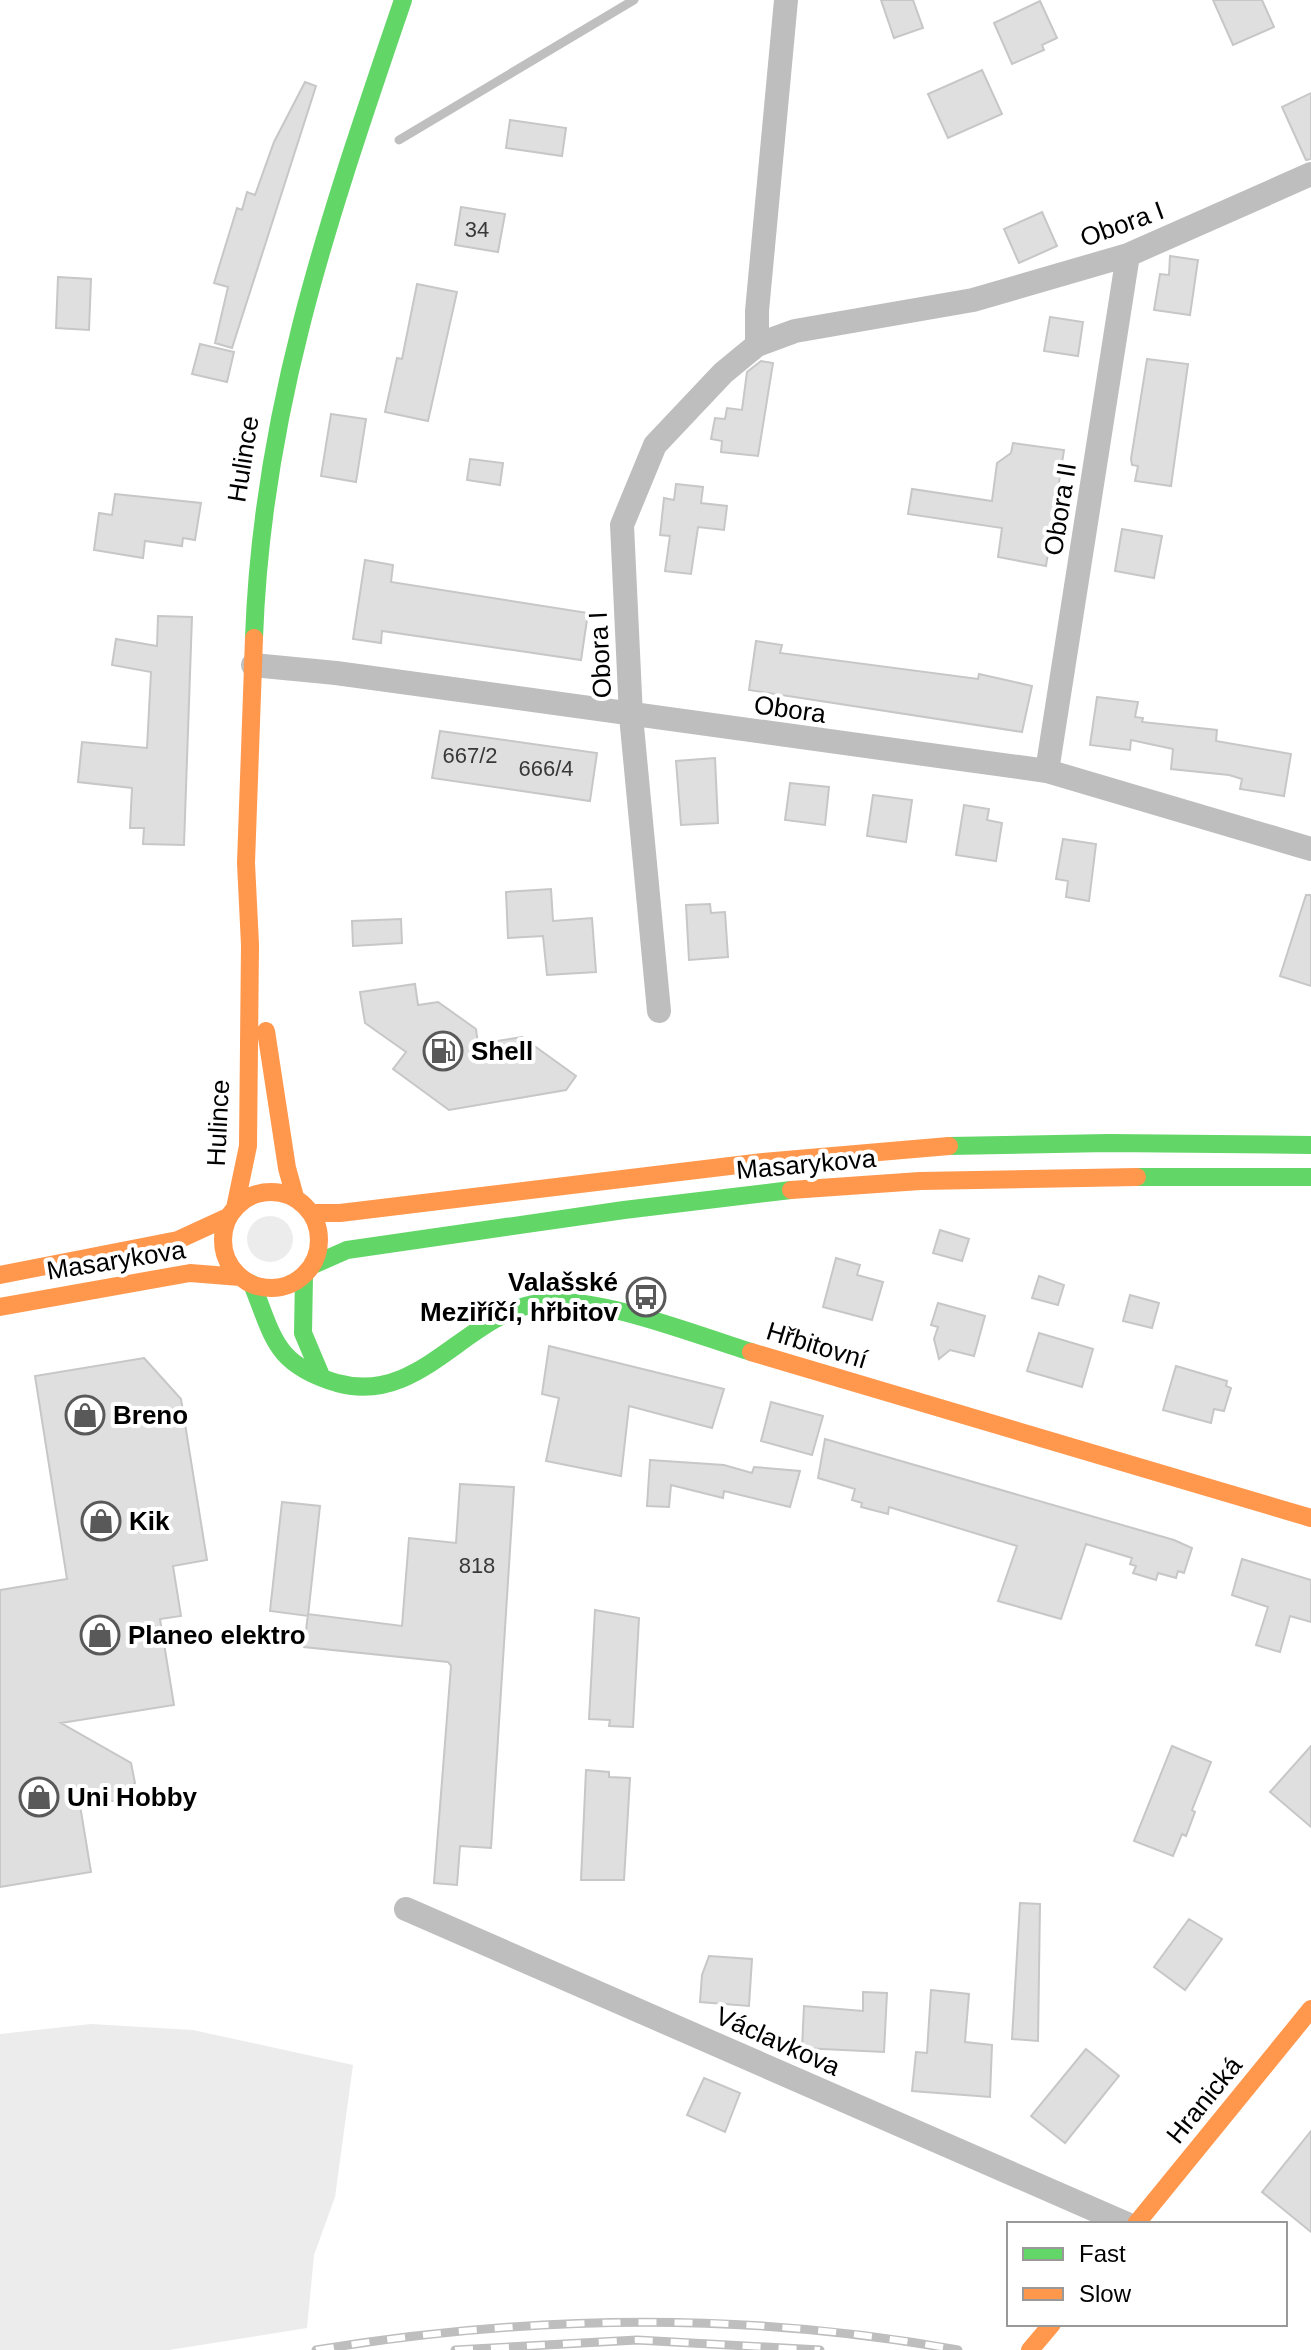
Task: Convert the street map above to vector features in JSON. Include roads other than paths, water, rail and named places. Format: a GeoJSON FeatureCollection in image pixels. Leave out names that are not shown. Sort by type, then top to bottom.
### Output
{"type":"FeatureCollection","features":[{"type":"Feature","properties":{"kind":"main road","name":"Hulince"},"geometry":{"type":"LineString","coordinates":[[232,1212],[248,1146],[250,945],[246,863],[258,541],[279,397],[322,239],[403,0]]}},
{"type":"Feature","properties":{"kind":"main road","name":"Hulince"},"geometry":{"type":"LineString","coordinates":[[250,945],[287,1168],[295,1197]]}},
{"type":"Feature","properties":{"kind":"main road","name":"Masarykova"},"geometry":{"type":"LineString","coordinates":[[312,1213],[340,1213],[790,1159],[909,1149],[1101,1144],[1311,1145]]}},
{"type":"Feature","properties":{"kind":"main road","name":"Masarykova"},"geometry":{"type":"LineString","coordinates":[[308,1270],[347,1250],[790,1190],[913,1181],[1311,1177]]}},
{"type":"Feature","properties":{"kind":"main road"},"geometry":{"type":"LineString","coordinates":[[308,1270],[279,1288],[246,1280],[232,1267],[223,1243],[232,1212],[248,1197],[264,1192],[280,1192],[295,1197],[312,1213],[320,1239],[308,1270],[303,1333],[322,1378]]}},
{"type":"Feature","properties":{"kind":"main road","name":"Masarykova"},"geometry":{"type":"LineString","coordinates":[[0,1275],[178,1240],[232,1212]]}},
{"type":"Feature","properties":{"kind":"main road","name":"Masarykova"},"geometry":{"type":"LineString","coordinates":[[0,1307],[190,1273],[246,1280]]}},
{"type":"Feature","properties":{"kind":"main road","name":"Hřbitovní"},"geometry":{"type":"LineString","coordinates":[[246,1280],[275,1346],[295,1365],[357,1390],[391,1386],[430,1365],[491,1321],[530,1305],[562,1300],[613,1311],[1311,1518]]}},
{"type":"Feature","properties":{"kind":"main road","name":"Hranická"},"geometry":{"type":"LineString","coordinates":[[1138,2222],[1311,2009]]}},
{"type":"Feature","properties":{"kind":"main road"},"geometry":{"type":"LineString","coordinates":[[1030,2350],[1050,2326]]}},
{"type":"Feature","properties":{"kind":"street"},"geometry":{"type":"LineString","coordinates":[[757,345],[757,311],[786,0]]}},
{"type":"Feature","properties":{"kind":"street","name":"Obora I"},"geometry":{"type":"LineString","coordinates":[[659,1011],[631,716],[622,525],[655,445],[723,373],[757,345],[795,331],[973,300],[1128,255],[1311,174]]}},
{"type":"Feature","properties":{"kind":"street","name":"Obora II"},"geometry":{"type":"LineString","coordinates":[[1047,771],[1128,255]]}},
{"type":"Feature","properties":{"kind":"street","name":"Obora"},"geometry":{"type":"LineString","coordinates":[[253,665],[336,673],[1047,771],[1311,849]]}},
{"type":"Feature","properties":{"kind":"street","name":"Václavkova"},"geometry":{"type":"LineString","coordinates":[[406,1909],[1122,2222]]}},
{"type":"Feature","properties":{"kind":"waterway"},"geometry":{"type":"LineString","coordinates":[[399,140],[634,0]]}},
{"type":"Feature","properties":{"kind":"railway"},"geometry":{"type":"LineString","coordinates":[[316,2350],[476,2330],[637,2322],[798,2329],[878,2337],[958,2350]]}},
{"type":"Feature","properties":{"kind":"railway"},"geometry":{"type":"LineString","coordinates":[[455,2350],[637,2340],[820,2350]]}},
{"type":"Feature","properties":{"kind":"place","name":"Shell"},"geometry":{"type":"Point","coordinates":[443,1051]}},
{"type":"Feature","properties":{"kind":"place","name":"Valašské Meziříčí, hřbitov"},"geometry":{"type":"Point","coordinates":[646,1297]}},
{"type":"Feature","properties":{"kind":"place","name":"Breno"},"geometry":{"type":"Point","coordinates":[85,1415]}},
{"type":"Feature","properties":{"kind":"place","name":"Kik"},"geometry":{"type":"Point","coordinates":[101,1521]}},
{"type":"Feature","properties":{"kind":"place","name":"Planeo elektro"},"geometry":{"type":"Point","coordinates":[100,1635]}},
{"type":"Feature","properties":{"kind":"place","name":"Uni Hobby"},"geometry":{"type":"Point","coordinates":[39,1797]}}]}
